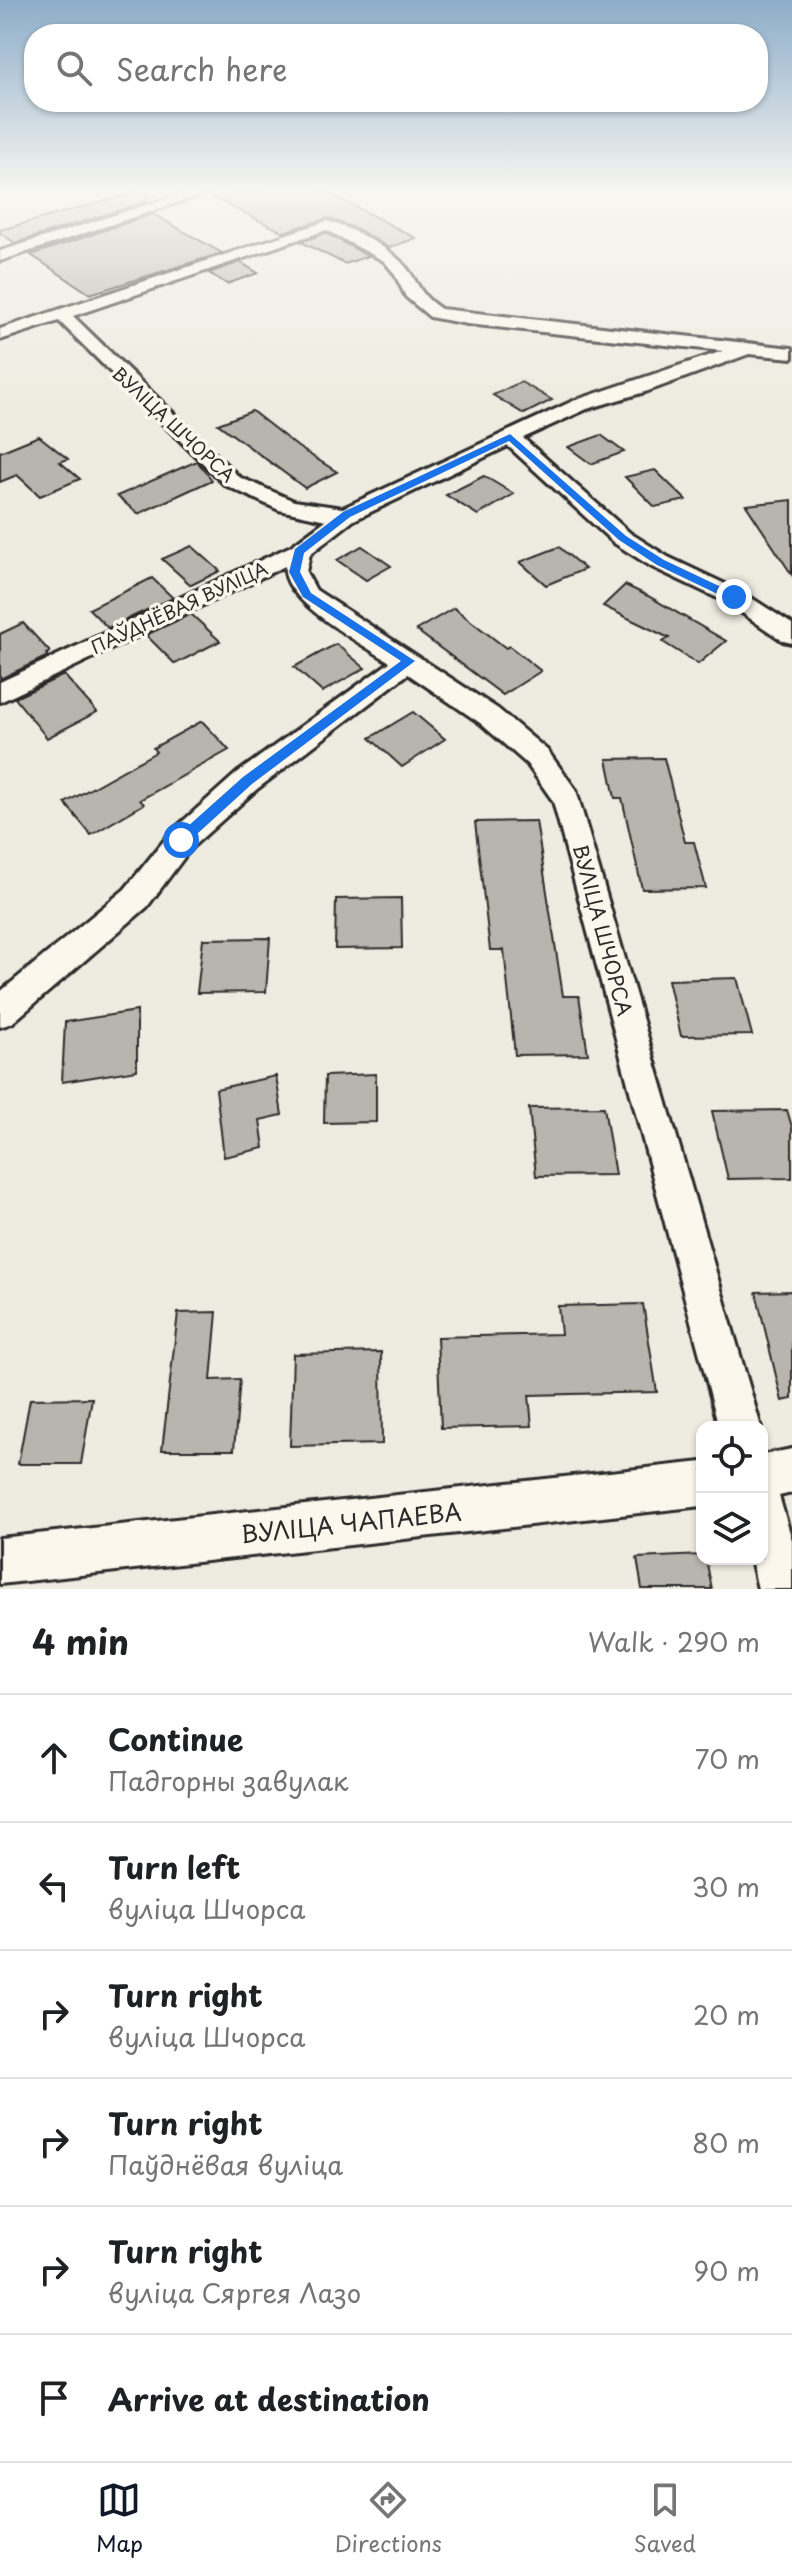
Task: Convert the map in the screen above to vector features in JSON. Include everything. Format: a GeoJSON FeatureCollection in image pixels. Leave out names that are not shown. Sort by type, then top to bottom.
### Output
{"type":"FeatureCollection","features":[{"type":"Feature","properties":{"kind":"street"},"geometry":{"type":"LineString","coordinates":[[0,335],[206,266]]}},
{"type":"Feature","properties":{"kind":"street"},"geometry":{"type":"LineString","coordinates":[[397,266],[412,294],[436,313],[467,319],[751,346],[792,353]]}},
{"type":"Feature","properties":{"kind":"street","name":"ВУЛІЦА ШЧОРСА"},"geometry":{"type":"LineString","coordinates":[[63,315],[232,481],[263,499],[312,513],[346,515]]}},
{"type":"Feature","properties":{"kind":"street","name":"ПАЎДНЁВАЯ ВУЛІЦА"},"geometry":{"type":"LineString","coordinates":[[0,693],[76,654],[299,551],[346,515],[510,437],[580,405],[641,387],[751,346]]}},
{"type":"Feature","properties":{"kind":"street"},"geometry":{"type":"LineString","coordinates":[[510,437],[622,538],[660,562],[734,597],[792,635]]}},
{"type":"Feature","properties":{"kind":"street","name":"ВУЛІЦА ШЧОРСА"},"geometry":{"type":"LineString","coordinates":[[299,551],[295,572],[307,595],[489,716],[537,757],[566,798],[738,1421]]}},
{"type":"Feature","properties":{"kind":"street"},"geometry":{"type":"LineString","coordinates":[[0,1012],[136,898],[181,840],[247,781],[409,661]]}},
{"type":"Feature","properties":{"kind":"street"},"geometry":{"type":"LineString","coordinates":[[768,1476],[792,1471]]}},
{"type":"Feature","properties":{"kind":"street","name":"ВУЛІЦА ЧАПАЕВА"},"geometry":{"type":"LineString","coordinates":[[0,1561],[696,1485]]}},
{"type":"Feature","properties":{"kind":"street"},"geometry":{"type":"LineString","coordinates":[[768,1535],[781,1589]]}},
{"type":"Feature","properties":{"kind":"building"},"geometry":{"type":"Polygon","coordinates":[[[48,266],[180,266],[90,294],[48,266]]]}},
{"type":"Feature","properties":{"kind":"building"},"geometry":{"type":"Polygon","coordinates":[[[228,266],[247,266],[258,273],[227,284],[209,273],[228,266]]]}},
{"type":"Feature","properties":{"kind":"building"},"geometry":{"type":"Polygon","coordinates":[[[521,382],[552,400],[524,414],[493,395],[521,382]]]}},
{"type":"Feature","properties":{"kind":"building"},"geometry":{"type":"Polygon","coordinates":[[[252,411],[298,447],[337,472],[305,488],[218,424],[252,411]]]}},
{"type":"Feature","properties":{"kind":"building"},"geometry":{"type":"Polygon","coordinates":[[[601,435],[624,452],[591,464],[568,447],[601,435]]]}},
{"type":"Feature","properties":{"kind":"building"},"geometry":{"type":"Polygon","coordinates":[[[39,436],[68,459],[60,462],[80,479],[40,496],[17,475],[0,482],[0,452],[39,436]]]}},
{"type":"Feature","properties":{"kind":"building"},"geometry":{"type":"Polygon","coordinates":[[[197,461],[212,480],[138,514],[117,496],[197,461]]]}},
{"type":"Feature","properties":{"kind":"building"},"geometry":{"type":"Polygon","coordinates":[[[655,470],[686,500],[655,507],[625,477],[655,470]]]}},
{"type":"Feature","properties":{"kind":"building"},"geometry":{"type":"Polygon","coordinates":[[[484,476],[514,494],[478,515],[446,495],[484,476]]]}},
{"type":"Feature","properties":{"kind":"building"},"geometry":{"type":"Polygon","coordinates":[[[792,500],[792,575],[746,505],[792,500]]]}},
{"type":"Feature","properties":{"kind":"building"},"geometry":{"type":"Polygon","coordinates":[[[192,546],[220,571],[191,585],[162,559],[192,546]]]}},
{"type":"Feature","properties":{"kind":"building"},"geometry":{"type":"Polygon","coordinates":[[[362,546],[391,566],[366,580],[337,560],[362,546]]]}},
{"type":"Feature","properties":{"kind":"building"},"geometry":{"type":"Polygon","coordinates":[[[559,547],[585,569],[546,585],[520,562],[559,547]]]}},
{"type":"Feature","properties":{"kind":"building"},"geometry":{"type":"Polygon","coordinates":[[[152,578],[173,598],[108,628],[89,609],[152,578]]]}},
{"type":"Feature","properties":{"kind":"building"},"geometry":{"type":"Polygon","coordinates":[[[625,585],[726,641],[698,664],[663,642],[669,638],[603,606],[625,585]]]}},
{"type":"Feature","properties":{"kind":"building"},"geometry":{"type":"Polygon","coordinates":[[[454,608],[541,671],[503,695],[416,630],[454,608]]]}},
{"type":"Feature","properties":{"kind":"building"},"geometry":{"type":"Polygon","coordinates":[[[191,614],[220,641],[175,664],[146,635],[191,614]]]}},
{"type":"Feature","properties":{"kind":"building"},"geometry":{"type":"Polygon","coordinates":[[[23,623],[50,652],[46,654],[48,656],[0,679],[0,634],[23,623]]]}},
{"type":"Feature","properties":{"kind":"building"},"geometry":{"type":"Polygon","coordinates":[[[336,644],[365,668],[322,692],[294,667],[336,644]]]}},
{"type":"Feature","properties":{"kind":"building"},"geometry":{"type":"Polygon","coordinates":[[[64,675],[97,712],[47,738],[15,698],[64,675]]]}},
{"type":"Feature","properties":{"kind":"building"},"geometry":{"type":"Polygon","coordinates":[[[413,712],[445,739],[402,767],[370,738],[413,712]]]}},
{"type":"Feature","properties":{"kind":"building"},"geometry":{"type":"Polygon","coordinates":[[[202,721],[229,750],[140,800],[144,804],[91,835],[65,803],[156,752],[153,748],[202,721]]]}},
{"type":"Feature","properties":{"kind":"building"},"geometry":{"type":"Polygon","coordinates":[[[664,758],[685,842],[694,842],[706,888],[642,889],[622,798],[615,798],[607,759],[664,758]]]}},
{"type":"Feature","properties":{"kind":"building"},"geometry":{"type":"Polygon","coordinates":[[[536,821],[563,996],[579,996],[588,1054],[515,1055],[504,950],[490,950],[475,822],[536,821]]]}},
{"type":"Feature","properties":{"kind":"building"},"geometry":{"type":"Polygon","coordinates":[[[401,898],[402,948],[335,949],[336,899],[401,898]]]}},
{"type":"Feature","properties":{"kind":"building"},"geometry":{"type":"Polygon","coordinates":[[[270,938],[266,992],[197,993],[203,939],[270,938]]]}},
{"type":"Feature","properties":{"kind":"building"},"geometry":{"type":"Polygon","coordinates":[[[737,978],[752,1035],[681,1036],[668,980],[737,978]]]}},
{"type":"Feature","properties":{"kind":"building"},"geometry":{"type":"Polygon","coordinates":[[[137,1011],[137,1070],[62,1082],[65,1022],[137,1011]]]}},
{"type":"Feature","properties":{"kind":"building"},"geometry":{"type":"Polygon","coordinates":[[[376,1074],[376,1122],[324,1123],[325,1076],[376,1074]]]}},
{"type":"Feature","properties":{"kind":"building"},"geometry":{"type":"Polygon","coordinates":[[[276,1076],[282,1115],[260,1120],[264,1148],[224,1157],[216,1089],[276,1076]]]}},
{"type":"Feature","properties":{"kind":"building"},"geometry":{"type":"Polygon","coordinates":[[[604,1107],[615,1175],[536,1176],[529,1108],[604,1107]]]}},
{"type":"Feature","properties":{"kind":"building"},"geometry":{"type":"Polygon","coordinates":[[[787,1110],[792,1127],[792,1178],[728,1179],[712,1111],[787,1110]]]}},
{"type":"Feature","properties":{"kind":"building"},"geometry":{"type":"Polygon","coordinates":[[[792,1291],[792,1399],[782,1401],[756,1292],[792,1291]]]}},
{"type":"Feature","properties":{"kind":"building"},"geometry":{"type":"Polygon","coordinates":[[[643,1304],[657,1392],[529,1395],[532,1426],[441,1428],[437,1337],[561,1334],[558,1306],[643,1304]]]}},
{"type":"Feature","properties":{"kind":"building"},"geometry":{"type":"Polygon","coordinates":[[[217,1312],[211,1380],[240,1379],[234,1450],[162,1450],[178,1313],[217,1312]]]}},
{"type":"Feature","properties":{"kind":"building"},"geometry":{"type":"Polygon","coordinates":[[[381,1352],[382,1444],[290,1446],[293,1354],[381,1352]]]}},
{"type":"Feature","properties":{"kind":"building"},"geometry":{"type":"Polygon","coordinates":[[[92,1398],[81,1464],[18,1464],[30,1399],[92,1398]]]}},
{"type":"Feature","properties":{"kind":"building"},"geometry":{"type":"Polygon","coordinates":[[[696,1555],[696,1565],[707,1565],[712,1589],[642,1589],[637,1558],[696,1555]]]}},
{"type":"Feature","properties":{"kind":"route"},"geometry":{"type":"LineString","coordinates":[[181,840],[247,781],[409,661],[307,595],[295,572],[299,551],[346,515],[510,437],[622,538],[660,562],[734,597]]}}]}
